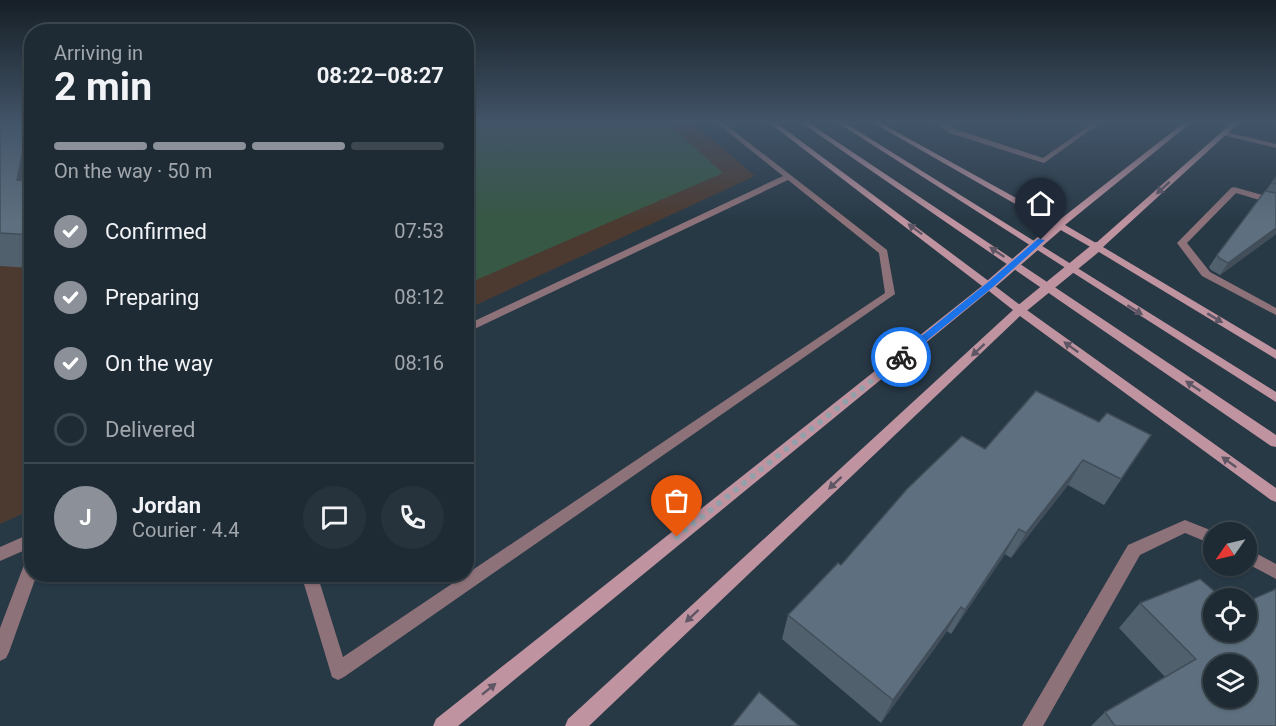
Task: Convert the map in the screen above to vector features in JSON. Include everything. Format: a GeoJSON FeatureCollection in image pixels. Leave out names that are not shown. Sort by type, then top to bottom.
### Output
{"type":"FeatureCollection","features":[{"type":"Feature","properties":{"kind":"street"},"geometry":{"type":"LineString","coordinates":[[474,578],[890,294],[884,252],[760,155]]}},
{"type":"Feature","properties":{"kind":"street"},"geometry":{"type":"LineString","coordinates":[[817,155],[1020,310],[1276,496]]}},
{"type":"Feature","properties":{"kind":"street"},"geometry":{"type":"LineString","coordinates":[[853,155],[1276,442]]}},
{"type":"Feature","properties":{"kind":"street"},"geometry":{"type":"LineString","coordinates":[[893,155],[1276,398]]}},
{"type":"Feature","properties":{"kind":"street"},"geometry":{"type":"LineString","coordinates":[[934,155],[1097,248],[1276,355]]}},
{"type":"Feature","properties":{"kind":"street"},"geometry":{"type":"LineString","coordinates":[[1025,155],[1044,161],[1052,155]]}},
{"type":"Feature","properties":{"kind":"street"},"geometry":{"type":"LineString","coordinates":[[443,726],[990,285],[1058,226],[1147,155]]}},
{"type":"Feature","properties":{"kind":"street"},"geometry":{"type":"LineString","coordinates":[[574,726],[1020,310],[1097,248],[1201,155]]}},
{"type":"Feature","properties":{"kind":"street"},"geometry":{"type":"LineString","coordinates":[[474,326],[788,177]]}},
{"type":"Feature","properties":{"kind":"street"},"geometry":{"type":"LineString","coordinates":[[1276,202],[1234,190],[1182,243],[1206,274],[1276,312]]}},
{"type":"Feature","properties":{"kind":"street"},"geometry":{"type":"LineString","coordinates":[[1032,726],[1134,550],[1185,526],[1203,534]]}},
{"type":"Feature","properties":{"kind":"street"},"geometry":{"type":"LineString","coordinates":[[0,554],[24,542]]}},
{"type":"Feature","properties":{"kind":"street"},"geometry":{"type":"LineString","coordinates":[[1257,561],[1276,572]]}},
{"type":"Feature","properties":{"kind":"street"},"geometry":{"type":"LineString","coordinates":[[0,652],[26,582]]}},
{"type":"Feature","properties":{"kind":"street"},"geometry":{"type":"LineString","coordinates":[[311,582],[338,671],[468,582]]}},
{"type":"Feature","properties":{"kind":"shaded area"},"geometry":{"type":"Polygon","coordinates":[[[0,155],[24,155],[24,513],[0,524],[0,155]]]}},
{"type":"Feature","properties":{"kind":"shaded area"},"geometry":{"type":"Polygon","coordinates":[[[474,155],[730,155],[755,176],[474,306],[474,155]]]}},
{"type":"Feature","properties":{"kind":"green space"},"geometry":{"type":"Polygon","coordinates":[[[474,155],[703,155],[723,173],[474,281],[474,155]]]}},
{"type":"Feature","properties":{"kind":"building"},"geometry":{"type":"Polygon","coordinates":[[[0,155],[22,155],[17,180],[24,180],[24,234],[0,233],[0,155]]]}},
{"type":"Feature","properties":{"kind":"building"},"geometry":{"type":"Polygon","coordinates":[[[1265,191],[1276,193],[1276,228],[1228,263],[1219,258],[1217,255],[1265,191]]]}},
{"type":"Feature","properties":{"kind":"building"},"geometry":{"type":"Polygon","coordinates":[[[1036,391],[1099,422],[1107,413],[1151,435],[1121,479],[1083,460],[1026,533],[1019,529],[965,610],[961,607],[893,700],[788,615],[838,563],[841,565],[907,489],[962,436],[985,449],[1036,391]]]}},
{"type":"Feature","properties":{"kind":"building"},"geometry":{"type":"Polygon","coordinates":[[[1200,579],[1210,588],[1203,588],[1203,642],[1257,642],[1257,597],[1276,589],[1276,726],[1115,726],[1105,712],[1196,659],[1140,603],[1200,579]]]}},
{"type":"Feature","properties":{"kind":"building"},"geometry":{"type":"Polygon","coordinates":[[[759,692],[799,726],[732,726],[759,692]]]}},
{"type":"Feature","properties":{"kind":"way so far"},"geometry":{"type":"LineString","coordinates":[[677,537],[901,357]]}},
{"type":"Feature","properties":{"kind":"route"},"geometry":{"type":"LineString","coordinates":[[901,357],[990,285],[1041,240]]}}]}
